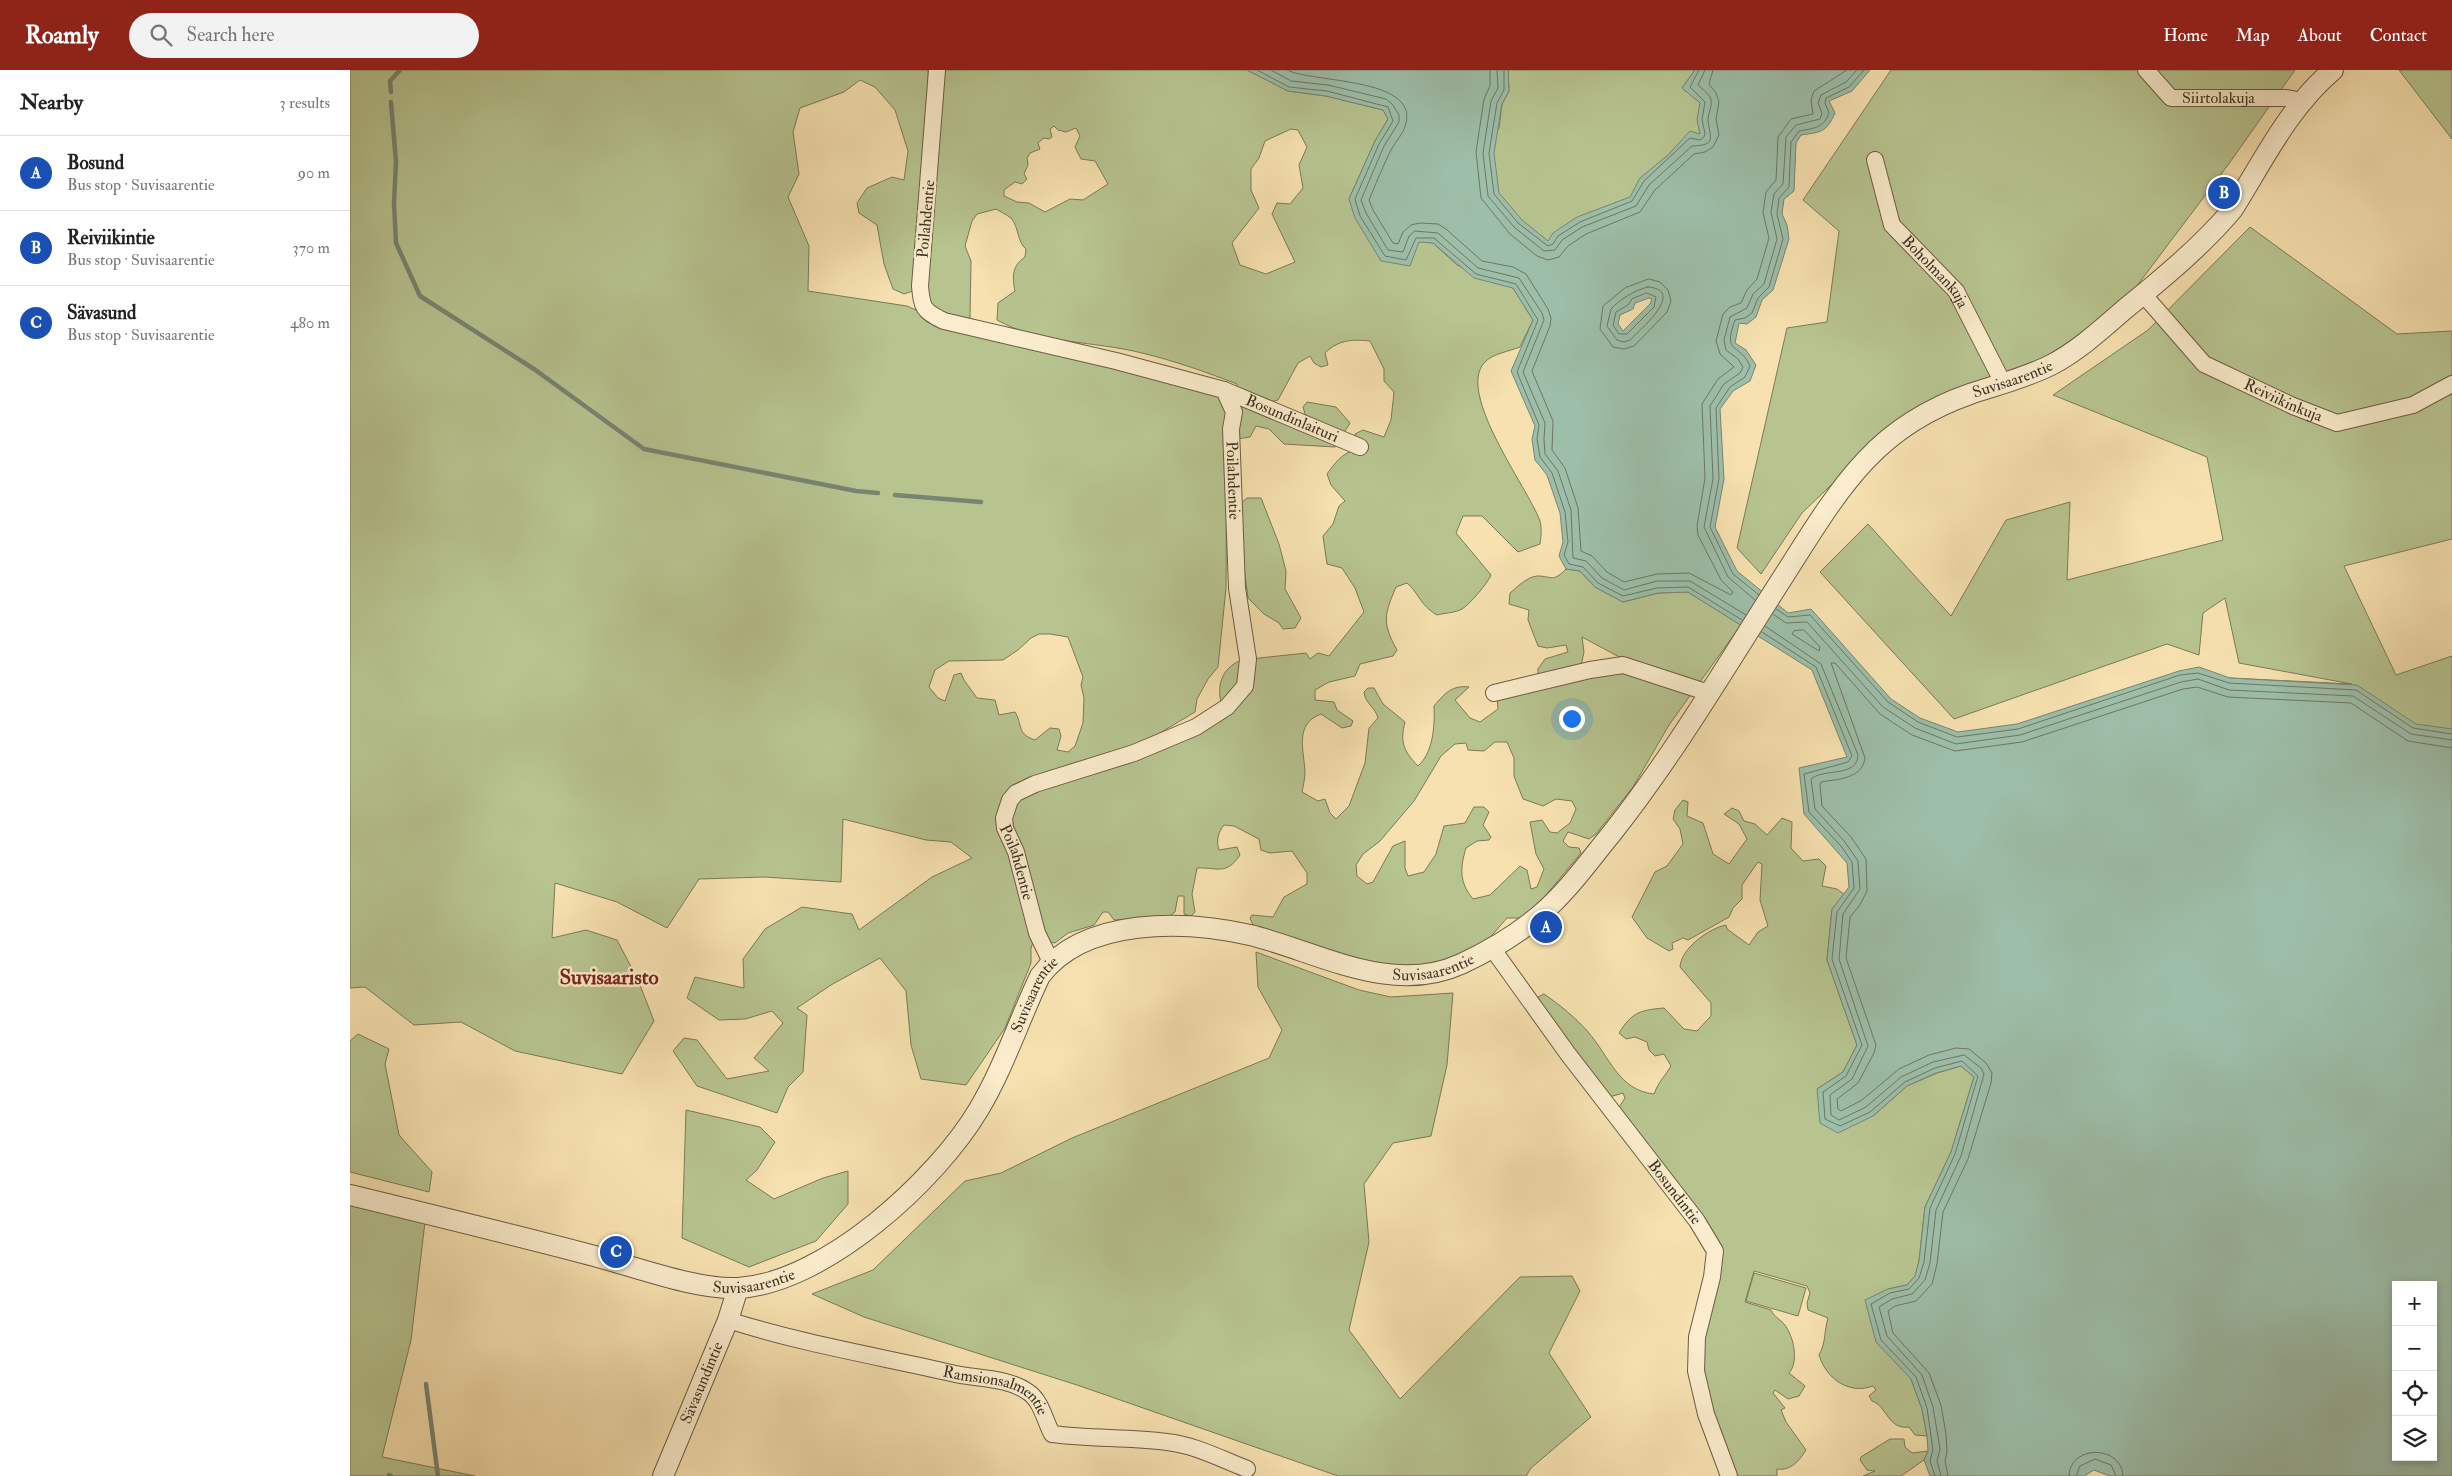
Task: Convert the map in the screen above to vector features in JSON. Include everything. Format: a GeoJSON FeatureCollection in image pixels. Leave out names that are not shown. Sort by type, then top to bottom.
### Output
{"type":"FeatureCollection","features":[{"type":"Feature","properties":{"kind":"street","name":"Poilahdentie"},"geometry":{"type":"LineString","coordinates":[[937,70],[920,286],[922,304],[925,309],[944,321],[1150,369],[1224,390],[1234,412],[1231,429],[1234,540],[1237,588],[1248,659],[1245,686],[1227,707],[1196,727],[1134,753],[1035,784],[1016,793],[1010,800],[1004,818],[1004,828],[1016,852],[1037,932],[1051,962]]}},
{"type":"Feature","properties":{"kind":"street","name":"Siirtolakuja"},"geometry":{"type":"LineString","coordinates":[[2146,70],[2171,98],[2287,98],[2303,102]]}},
{"type":"Feature","properties":{"kind":"street","name":"Suvisaarentie"},"geometry":{"type":"LineString","coordinates":[[350,1195],[583,1253],[701,1285],[738,1288],[756,1285],[781,1278],[837,1250],[881,1219],[924,1179],[978,1111],[1010,1045],[1040,976],[1051,962],[1073,946],[1092,938],[1132,929],[1163,927],[1229,931],[1253,936],[1363,970],[1399,976],[1419,976],[1440,972],[1492,948],[1543,912],[1578,876],[1651,781],[1839,492],[1852,475],[1883,443],[1931,410],[2052,365],[2069,355],[2179,264],[2233,208],[2276,138],[2303,102],[2333,70]]}},
{"type":"Feature","properties":{"kind":"street","name":"Boholmankuja"},"geometry":{"type":"LineString","coordinates":[[1875,160],[1892,225],[1956,291],[2003,383]]}},
{"type":"Feature","properties":{"kind":"street","name":"Reiviikinkuja"},"geometry":{"type":"LineString","coordinates":[[2143,294],[2204,364],[2293,406],[2337,423],[2413,405],[2452,384]]}},
{"type":"Feature","properties":{"kind":"street","name":"Bosundinlaituri"},"geometry":{"type":"LineString","coordinates":[[1224,390],[1360,447]]}},
{"type":"Feature","properties":{"kind":"street"},"geometry":{"type":"LineString","coordinates":[[1494,693],[1590,670],[1624,665],[1709,693]]}},
{"type":"Feature","properties":{"kind":"street","name":"Bosundintie"},"geometry":{"type":"LineString","coordinates":[[1492,948],[1568,1054],[1698,1221],[1715,1251],[1695,1355],[1704,1407],[1729,1476]]}},
{"type":"Feature","properties":{"kind":"street","name":"Sävasundintie"},"geometry":{"type":"LineString","coordinates":[[662,1476],[728,1320],[738,1288]]}},
{"type":"Feature","properties":{"kind":"street","name":"Ramsionsalmentie"},"geometry":{"type":"LineString","coordinates":[[728,1320],[780,1336],[889,1358],[952,1374],[1009,1383],[1028,1392],[1038,1402],[1052,1434],[1080,1438],[1169,1442],[1204,1451],[1247,1469]]}},
{"type":"Feature","properties":{"kind":"green space"},"geometry":{"type":"Polygon","coordinates":[[[350,70],[928,70],[929,102],[913,291],[904,294],[893,289],[884,264],[877,225],[859,213],[857,203],[867,188],[892,177],[904,180],[908,151],[895,110],[875,87],[860,80],[844,92],[800,108],[793,132],[799,174],[788,197],[809,246],[808,291],[907,306],[918,311],[1217,394],[1227,408],[1226,588],[1218,667],[1208,679],[1197,699],[1195,712],[1160,733],[1125,749],[1082,765],[1027,778],[1006,794],[1034,790],[1089,772],[1117,760],[1222,706],[1220,685],[1222,679],[1229,668],[1241,660],[1306,653],[1310,659],[1318,653],[1329,656],[1364,612],[1355,588],[1342,568],[1327,564],[1323,536],[1333,524],[1339,506],[1345,501],[1331,485],[1327,474],[1342,456],[1355,450],[1355,434],[1363,430],[1384,437],[1391,420],[1394,392],[1384,381],[1384,369],[1370,341],[1351,340],[1340,343],[1325,353],[1328,365],[1321,367],[1314,363],[1310,356],[1298,363],[1278,400],[1266,403],[1318,424],[1305,414],[1303,407],[1307,402],[1336,407],[1350,423],[1335,447],[1284,444],[1269,429],[1256,426],[1250,437],[1237,439],[1237,384],[1154,356],[1124,349],[1031,334],[997,320],[998,303],[1015,291],[1013,281],[1015,268],[1025,257],[1026,249],[1011,218],[996,209],[977,214],[972,221],[965,246],[971,261],[970,318],[960,320],[936,313],[926,299],[940,70],[1247,70],[1288,91],[1326,96],[1383,110],[1388,119],[1375,141],[1349,199],[1419,241],[1433,243],[1457,265],[1513,288],[1533,320],[1520,347],[1488,359],[1478,376],[1479,395],[1486,417],[1540,521],[1540,544],[1518,552],[1482,516],[1463,516],[1456,533],[1491,575],[1478,594],[1462,609],[1437,615],[1423,603],[1407,583],[1396,587],[1386,619],[1389,633],[1397,650],[1393,656],[1360,664],[1355,676],[1329,682],[1315,690],[1315,700],[1334,702],[1337,710],[1353,721],[1351,726],[1342,728],[1321,714],[1307,724],[1304,731],[1305,772],[1302,792],[1318,801],[1325,799],[1330,813],[1336,819],[1349,806],[1365,763],[1369,728],[1378,718],[1365,696],[1364,692],[1368,688],[1374,688],[1383,704],[1405,722],[1404,746],[1418,766],[1423,761],[1430,747],[1434,722],[1434,706],[1445,694],[1453,689],[1469,687],[1455,700],[1470,718],[1480,722],[1498,709],[1497,696],[1623,659],[1582,637],[1584,652],[1581,666],[1538,676],[1538,669],[1545,659],[1568,652],[1566,645],[1547,648],[1538,646],[1528,620],[1529,610],[1509,604],[1510,593],[1530,578],[1537,576],[1552,578],[1558,576],[1566,569],[1580,571],[1595,587],[1623,602],[1658,593],[1688,592],[1741,625],[1669,725],[1633,787],[1596,834],[1589,839],[1568,832],[1563,841],[1569,847],[1579,848],[1581,853],[1541,901],[1521,918],[1507,918],[1487,941],[1440,963],[1409,968],[1362,960],[1253,925],[1250,918],[1252,915],[1273,917],[1284,897],[1307,884],[1307,873],[1292,851],[1270,853],[1261,850],[1259,839],[1234,826],[1224,825],[1218,837],[1219,850],[1237,847],[1240,855],[1235,862],[1226,868],[1197,868],[1192,894],[1195,912],[1191,916],[1184,914],[1184,896],[1178,896],[1175,912],[1168,917],[1114,920],[1108,912],[1103,912],[1094,925],[1068,933],[1055,943],[1034,939],[1031,948],[1031,963],[1005,1028],[966,1085],[921,1079],[911,1045],[906,991],[880,958],[831,985],[797,1008],[807,1015],[803,1072],[788,1087],[777,1113],[697,1086],[673,1051],[684,1038],[697,1040],[727,1079],[769,1071],[754,1058],[783,1023],[772,1011],[745,1019],[719,1020],[687,998],[695,977],[744,988],[743,959],[765,929],[802,907],[852,914],[859,930],[932,877],[972,858],[951,842],[926,840],[843,819],[841,882],[764,877],[699,879],[667,928],[617,902],[555,883],[552,938],[586,930],[617,940],[638,980],[654,1021],[622,1074],[515,1051],[461,1022],[414,1025],[365,987],[350,988],[350,70]],[[1054,126],[1050,129],[1052,137],[1049,139],[1044,138],[1038,143],[1040,149],[1030,153],[1027,158],[1028,165],[1024,174],[1027,179],[1022,184],[1015,182],[1004,190],[1004,196],[1017,202],[1029,203],[1045,212],[1070,199],[1083,200],[1108,184],[1095,161],[1081,159],[1075,147],[1080,136],[1076,128],[1066,132],[1058,130],[1054,126]],[[1291,129],[1265,141],[1259,158],[1251,169],[1251,190],[1259,208],[1232,243],[1240,265],[1266,274],[1295,262],[1272,214],[1277,203],[1290,204],[1303,188],[1299,165],[1307,147],[1298,130],[1291,129]],[[1039,634],[1003,660],[949,661],[935,670],[929,687],[938,698],[945,701],[954,675],[961,673],[977,698],[995,700],[999,715],[1015,712],[1022,732],[1029,738],[1035,740],[1050,728],[1059,729],[1061,736],[1057,750],[1068,752],[1075,746],[1083,723],[1084,698],[1081,685],[1083,677],[1068,637],[1039,634]],[[1495,742],[1484,751],[1468,750],[1466,743],[1455,744],[1441,756],[1414,801],[1380,841],[1363,854],[1356,865],[1357,876],[1367,884],[1373,882],[1393,846],[1405,841],[1405,868],[1408,876],[1424,872],[1436,854],[1444,826],[1465,823],[1474,807],[1484,807],[1489,812],[1483,825],[1491,837],[1489,840],[1477,841],[1466,848],[1462,875],[1468,893],[1473,899],[1490,895],[1520,866],[1527,870],[1531,889],[1537,887],[1544,869],[1536,854],[1530,822],[1542,820],[1550,832],[1557,833],[1570,823],[1576,809],[1572,801],[1556,799],[1543,806],[1523,799],[1514,776],[1514,758],[1507,742],[1495,742]]]}},
{"type":"Feature","properties":{"kind":"green space"},"geometry":{"type":"Polygon","coordinates":[[[1508,70],[1695,70],[1682,88],[1724,121],[1584,253],[1523,236],[1474,162],[1499,128],[1502,104],[1509,91],[1508,70]]]}},
{"type":"Feature","properties":{"kind":"green space"},"geometry":{"type":"Polygon","coordinates":[[[1891,70],[2295,70],[2228,165],[2130,295],[2051,361],[2005,380],[1904,415],[1802,513],[1761,574],[1737,548],[1787,328],[1827,322],[1839,231],[1803,200],[1891,70]]]}},
{"type":"Feature","properties":{"kind":"green space"},"geometry":{"type":"Polygon","coordinates":[[[2399,70],[2452,70],[2452,139],[2399,70]]]}},
{"type":"Feature","properties":{"kind":"green space"},"geometry":{"type":"Polygon","coordinates":[[[2250,227],[2397,334],[2452,331],[2452,539],[2344,566],[2396,675],[2452,656],[2452,780],[2230,678],[2352,684],[2239,663],[2225,598],[2203,613],[2199,655],[2167,644],[1954,719],[1820,572],[1868,524],[1951,616],[2006,520],[2070,502],[2067,580],[2223,540],[2207,457],[2053,395],[2148,330],[2250,227]]]}},
{"type":"Feature","properties":{"kind":"green space"},"geometry":{"type":"Polygon","coordinates":[[[1247,498],[1261,498],[1279,544],[1286,571],[1285,589],[1301,618],[1295,628],[1283,629],[1279,623],[1264,614],[1248,598],[1243,560],[1240,504],[1247,498]]]}},
{"type":"Feature","properties":{"kind":"green space"},"geometry":{"type":"Polygon","coordinates":[[[1683,800],[1688,802],[1687,816],[1703,823],[1713,854],[1729,864],[1747,839],[1739,824],[1724,814],[1732,808],[1739,811],[1744,821],[1755,824],[1767,835],[1782,818],[1792,822],[1791,848],[1803,861],[1819,859],[1826,866],[1822,886],[1837,889],[1845,895],[1832,909],[1827,960],[1857,1045],[1843,1072],[1817,1089],[1873,1116],[1907,1086],[1937,1073],[1961,1066],[1974,1077],[1951,1152],[1925,1207],[1919,1261],[1915,1276],[1907,1285],[1888,1289],[1911,1379],[1922,1409],[1927,1436],[1915,1435],[1909,1427],[1896,1425],[1869,1396],[1876,1390],[1873,1386],[1855,1388],[1847,1386],[1839,1382],[1827,1371],[1819,1355],[1823,1346],[1828,1318],[1808,1310],[1807,1303],[1810,1293],[1807,1286],[1754,1271],[1745,1302],[1771,1310],[1784,1324],[1793,1342],[1794,1349],[1794,1362],[1789,1373],[1805,1386],[1799,1396],[1788,1399],[1775,1390],[1773,1393],[1785,1408],[1781,1410],[1786,1422],[1806,1450],[1790,1467],[1777,1469],[1777,1476],[1733,1476],[1698,1377],[1719,1253],[1618,1109],[1625,1098],[1623,1093],[1606,1098],[1539,1003],[1538,997],[1544,994],[1578,1022],[1596,1042],[1623,1079],[1642,1091],[1654,1094],[1671,1066],[1664,1054],[1655,1056],[1649,1050],[1647,1042],[1635,1037],[1626,1039],[1619,1033],[1628,1021],[1638,1013],[1664,1008],[1684,1029],[1697,1031],[1711,1016],[1711,1003],[1680,967],[1685,953],[1697,940],[1719,927],[1726,925],[1727,929],[1749,945],[1758,932],[1768,926],[1760,900],[1762,864],[1758,862],[1742,885],[1742,899],[1733,908],[1729,917],[1688,940],[1683,938],[1672,943],[1673,949],[1669,951],[1647,938],[1632,917],[1655,872],[1667,866],[1683,844],[1680,829],[1673,819],[1675,810],[1683,800]]]}},
{"type":"Feature","properties":{"kind":"green space"},"geometry":{"type":"Polygon","coordinates":[[[1256,952],[1359,990],[1391,997],[1453,993],[1447,1065],[1431,1136],[1393,1143],[1364,1184],[1369,1242],[1349,1330],[1400,1399],[1520,1277],[1572,1276],[1580,1291],[1549,1353],[1591,1417],[1531,1468],[1526,1476],[1338,1476],[1080,1386],[864,1317],[812,1294],[873,1270],[965,1181],[1001,1173],[1072,1138],[1269,1058],[1282,1030],[1258,987],[1256,952]]]}},
{"type":"Feature","properties":{"kind":"green space"},"geometry":{"type":"Polygon","coordinates":[[[358,1034],[389,1049],[385,1064],[399,1135],[432,1172],[429,1192],[350,1172],[350,1041],[358,1034]]]}},
{"type":"Feature","properties":{"kind":"green space"},"geometry":{"type":"Polygon","coordinates":[[[686,1110],[760,1127],[775,1142],[757,1170],[746,1180],[774,1199],[823,1178],[848,1171],[848,1204],[816,1241],[749,1267],[682,1238],[686,1110]]]}},
{"type":"Feature","properties":{"kind":"green space"},"geometry":{"type":"Polygon","coordinates":[[[350,1204],[425,1222],[411,1340],[382,1457],[475,1476],[350,1476],[350,1204]]]}},
{"type":"Feature","properties":{"kind":"green space"},"geometry":{"type":"Polygon","coordinates":[[[1754,1273],[1806,1288],[1798,1316],[1746,1301],[1754,1273]]]}},
{"type":"Feature","properties":{"kind":"green space"},"geometry":{"type":"Polygon","coordinates":[[[1890,1439],[1904,1439],[1905,1447],[1912,1453],[1928,1451],[1924,1460],[1901,1476],[1863,1476],[1875,1471],[1867,1470],[1860,1460],[1861,1457],[1890,1439]]]}},
{"type":"Feature","properties":{"kind":"water"},"geometry":{"type":"Polygon","coordinates":[[[1247,70],[1508,70],[1509,91],[1502,104],[1494,153],[1499,193],[1522,220],[1548,241],[1553,233],[1577,217],[1630,197],[1640,178],[1668,155],[1690,131],[1700,134],[1697,120],[1700,103],[1682,88],[1695,70],[1870,70],[1852,91],[1829,101],[1835,113],[1826,128],[1818,132],[1801,135],[1796,143],[1794,191],[1784,199],[1782,214],[1787,225],[1789,239],[1773,290],[1762,300],[1756,317],[1747,324],[1739,323],[1735,343],[1746,350],[1756,365],[1750,381],[1733,391],[1720,409],[1724,479],[1715,527],[1737,571],[1788,613],[1811,609],[1891,699],[1920,718],[1958,732],[2017,724],[2179,671],[2199,667],[2230,678],[2357,685],[2416,724],[2452,729],[2452,1476],[2110,1476],[2094,1470],[2084,1476],[1930,1476],[1924,1460],[1928,1451],[1922,1409],[1911,1379],[1876,1342],[1865,1300],[1888,1289],[1907,1285],[1915,1276],[1919,1261],[1925,1207],[1951,1152],[1974,1077],[1961,1066],[1936,1073],[1907,1086],[1873,1116],[1838,1133],[1820,1123],[1817,1089],[1843,1072],[1857,1045],[1827,960],[1832,909],[1849,887],[1847,863],[1804,814],[1799,768],[1847,757],[1812,670],[1688,592],[1658,593],[1623,602],[1595,587],[1580,571],[1566,569],[1559,556],[1563,542],[1560,513],[1547,475],[1535,460],[1532,439],[1535,426],[1511,371],[1533,320],[1513,288],[1474,278],[1433,243],[1419,242],[1410,266],[1381,261],[1355,218],[1349,199],[1375,141],[1388,119],[1383,110],[1326,96],[1288,91],[1247,70]],[[1649,298],[1635,303],[1633,309],[1620,315],[1618,324],[1623,331],[1650,304],[1652,299],[1649,298]]]}},
{"type":"Feature","properties":{"kind":"waterway"},"geometry":{"type":"LineString","coordinates":[[391,92],[390,81],[400,70]]}},
{"type":"Feature","properties":{"kind":"waterway"},"geometry":{"type":"LineString","coordinates":[[391,102],[396,162],[394,203],[396,243],[420,296],[534,369],[644,449],[856,491],[878,493]]}},
{"type":"Feature","properties":{"kind":"waterway"},"geometry":{"type":"LineString","coordinates":[[895,495],[981,502]]}},
{"type":"Feature","properties":{"kind":"waterway"},"geometry":{"type":"LineString","coordinates":[[426,1384],[438,1476]]}},
{"type":"Feature","properties":{"kind":"place","name":"Reiviikintie"},"geometry":{"type":"Point","coordinates":[2224,193]}},
{"type":"Feature","properties":{"kind":"place","name":"Bosund"},"geometry":{"type":"Point","coordinates":[1546,927]}},
{"type":"Feature","properties":{"kind":"place","name":"Sävasund"},"geometry":{"type":"Point","coordinates":[616,1252]}},
{"type":"Feature","properties":{"kind":"district","name":"Suvisaaristo"},"geometry":{"type":"Point","coordinates":[609,977]}}]}
